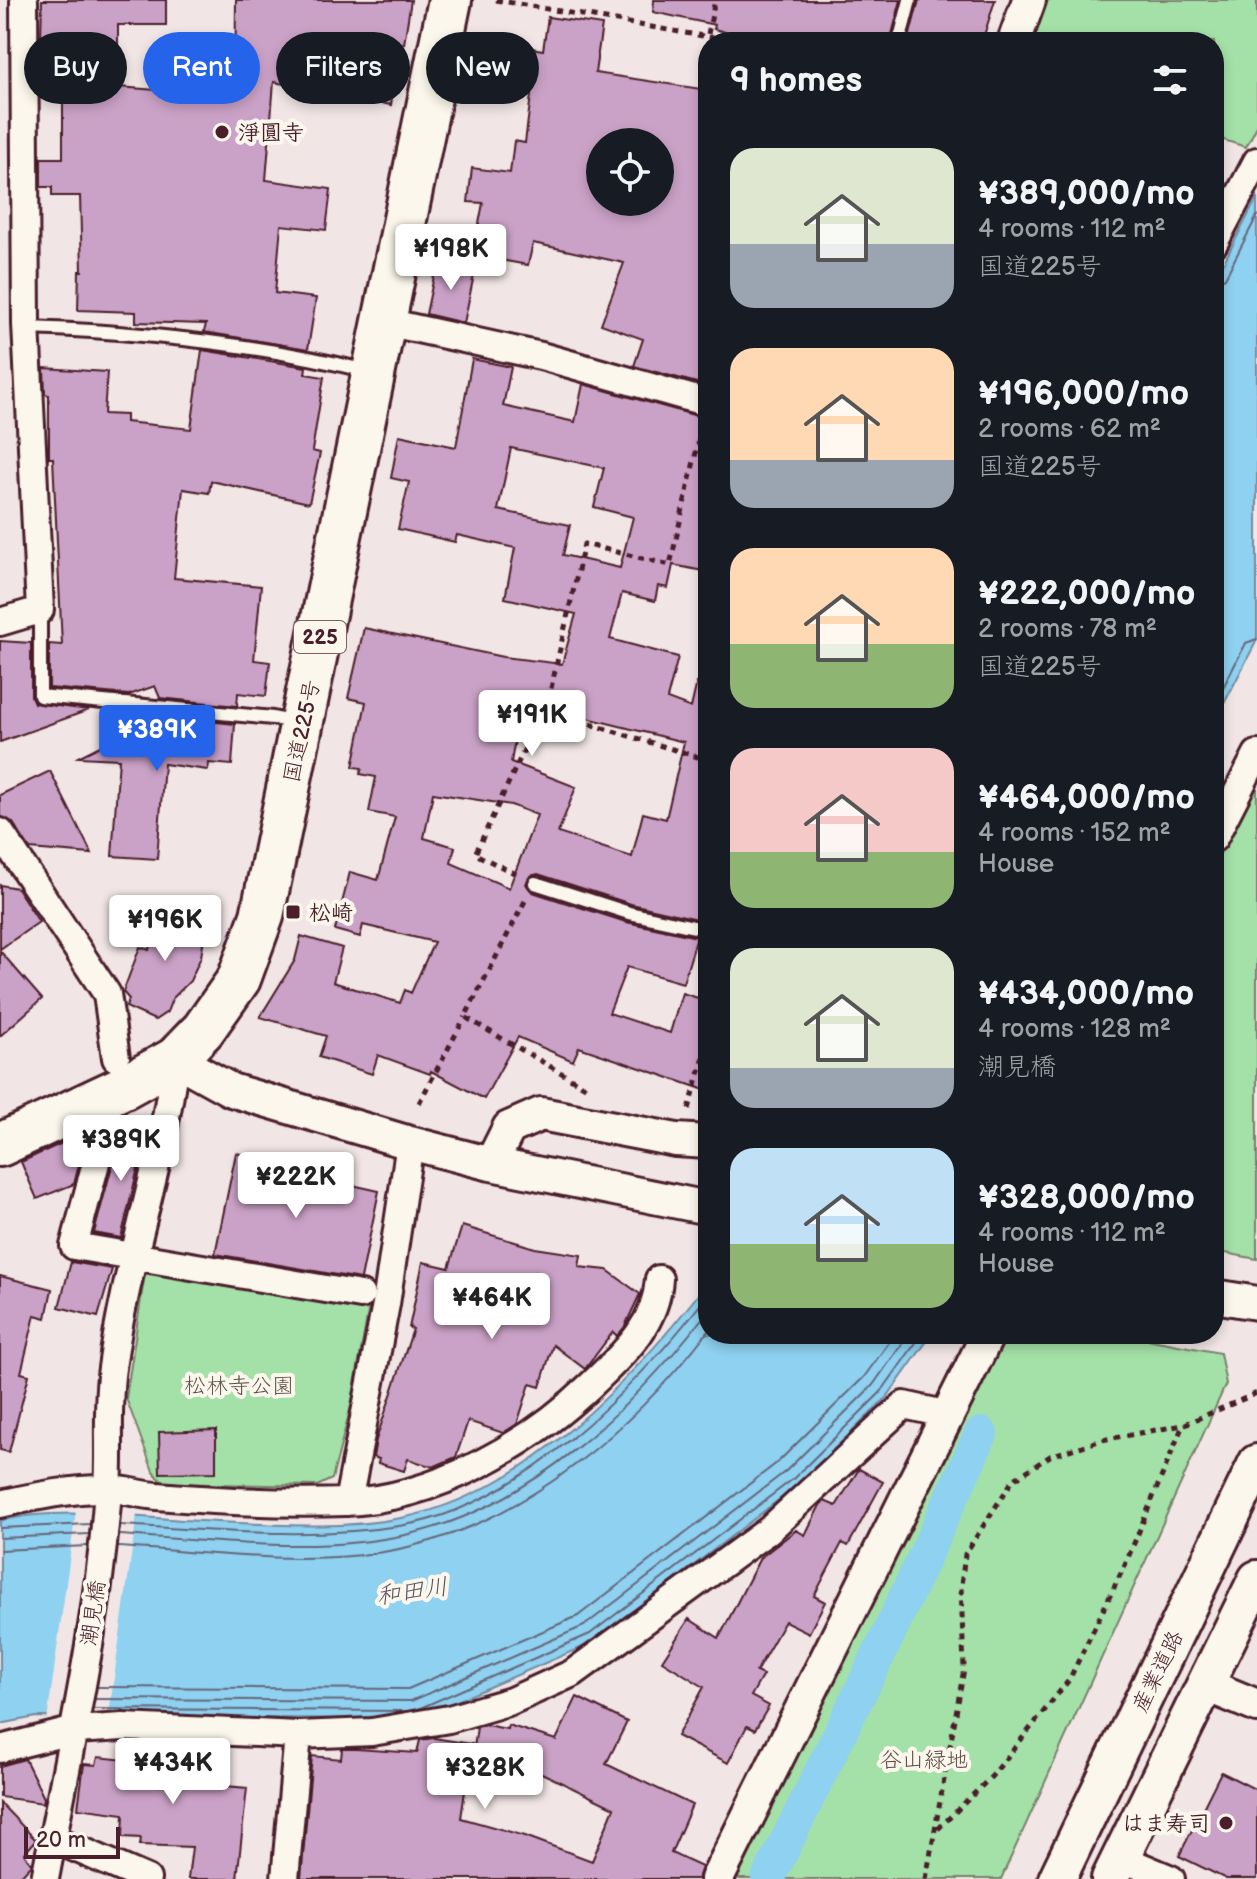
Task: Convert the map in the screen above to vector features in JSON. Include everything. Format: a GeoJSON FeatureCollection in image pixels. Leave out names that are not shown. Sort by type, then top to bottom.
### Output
{"type":"FeatureCollection","features":[{"type":"Feature","properties":{"kind":"highway","name":"国道225号"},"geometry":{"type":"LineString","coordinates":[[0,1145],[124,1087],[175,1059],[203,1030],[239,979],[262,916],[450,0]]}},
{"type":"Feature","properties":{"kind":"main road","name":"産業道路"},"geometry":{"type":"LineString","coordinates":[[1057,1879],[1257,1463]]}},
{"type":"Feature","properties":{"kind":"main road"},"geometry":{"type":"LineString","coordinates":[[1116,1869],[1257,1579]]}},
{"type":"Feature","properties":{"kind":"street"},"geometry":{"type":"LineString","coordinates":[[0,622],[40,610],[27,328],[24,0]]}},
{"type":"Feature","properties":{"kind":"street"},"geometry":{"type":"LineString","coordinates":[[1018,32],[1029,0]]}},
{"type":"Feature","properties":{"kind":"street"},"geometry":{"type":"LineString","coordinates":[[1224,224],[1257,161]]}},
{"type":"Feature","properties":{"kind":"street"},"geometry":{"type":"LineString","coordinates":[[386,322],[541,356],[698,407]]}},
{"type":"Feature","properties":{"kind":"street"},"geometry":{"type":"LineString","coordinates":[[1224,818],[1257,754]]}},
{"type":"Feature","properties":{"kind":"street"},"geometry":{"type":"LineString","coordinates":[[0,832],[107,994],[116,1058]]}},
{"type":"Feature","properties":{"kind":"street"},"geometry":{"type":"LineString","coordinates":[[175,1059],[231,1090],[410,1143],[491,1164],[698,1206]]}},
{"type":"Feature","properties":{"kind":"street","name":"潮見橋"},"geometry":{"type":"LineString","coordinates":[[45,1879],[76,1726],[108,1497],[111,1370],[132,1258],[168,1116],[175,1059]]}},
{"type":"Feature","properties":{"kind":"street"},"geometry":{"type":"LineString","coordinates":[[491,1164],[509,1128],[541,1114],[676,1140],[698,1141]]}},
{"type":"Feature","properties":{"kind":"street"},"geometry":{"type":"LineString","coordinates":[[108,1117],[74,1246],[361,1295]]}},
{"type":"Feature","properties":{"kind":"street"},"geometry":{"type":"LineString","coordinates":[[348,1502],[386,1304],[410,1143]]}},
{"type":"Feature","properties":{"kind":"street"},"geometry":{"type":"LineString","coordinates":[[0,1504],[155,1496],[348,1502],[417,1490],[496,1455],[570,1405],[632,1345],[653,1309],[659,1279]]}},
{"type":"Feature","properties":{"kind":"street"},"geometry":{"type":"LineString","coordinates":[[1224,1298],[1257,1303]]}},
{"type":"Feature","properties":{"kind":"street"},"geometry":{"type":"LineString","coordinates":[[717,1879],[983,1344]]}},
{"type":"Feature","properties":{"kind":"street"},"geometry":{"type":"LineString","coordinates":[[0,1749],[76,1726],[298,1735],[372,1732],[449,1719],[511,1701],[573,1673],[769,1530],[904,1405],[949,1415]]}},
{"type":"Feature","properties":{"kind":"street"},"geometry":{"type":"LineString","coordinates":[[1206,1685],[1257,1706]]}},
{"type":"Feature","properties":{"kind":"street"},"geometry":{"type":"LineString","coordinates":[[285,1879],[298,1735]]}},
{"type":"Feature","properties":{"kind":"street"},"geometry":{"type":"LineString","coordinates":[[52,1838],[147,1879]]}},
{"type":"Feature","properties":{"kind":"street"},"geometry":{"type":"LineString","coordinates":[[1116,1869],[1171,1879]]}},
{"type":"Feature","properties":{"kind":"lane"},"geometry":{"type":"LineString","coordinates":[[902,32],[910,0]]}},
{"type":"Feature","properties":{"kind":"lane"},"geometry":{"type":"LineString","coordinates":[[27,328],[110,330],[225,344],[374,373]]}},
{"type":"Feature","properties":{"kind":"lane"},"geometry":{"type":"LineString","coordinates":[[40,610],[40,696],[273,718],[302,725]]}},
{"type":"Feature","properties":{"kind":"lane"},"geometry":{"type":"LineString","coordinates":[[535,883],[629,913],[698,928]]}},
{"type":"Feature","properties":{"kind":"path"},"geometry":{"type":"LineString","coordinates":[[496,0],[698,32]]}},
{"type":"Feature","properties":{"kind":"path"},"geometry":{"type":"LineString","coordinates":[[708,32],[715,0]]}},
{"type":"Feature","properties":{"kind":"path"},"geometry":{"type":"LineString","coordinates":[[419,1103],[535,883],[475,854],[544,710],[584,544],[670,565],[698,444]]}},
{"type":"Feature","properties":{"kind":"path"},"geometry":{"type":"LineString","coordinates":[[544,710],[698,757]]}},
{"type":"Feature","properties":{"kind":"path"},"geometry":{"type":"LineString","coordinates":[[465,1017],[590,1090],[604,1094]]}},
{"type":"Feature","properties":{"kind":"path"},"geometry":{"type":"LineString","coordinates":[[687,1118],[698,1079]]}},
{"type":"Feature","properties":{"kind":"path"},"geometry":{"type":"LineString","coordinates":[[926,1879],[964,1669],[961,1586],[965,1554],[989,1514],[1013,1480],[1050,1456],[1102,1440],[1183,1425],[1257,1393]]}},
{"type":"Feature","properties":{"kind":"path"},"geometry":{"type":"LineString","coordinates":[[936,1831],[992,1776],[1069,1680],[1125,1565],[1183,1425]]}},
{"type":"Feature","properties":{"kind":"green space"},"geometry":{"type":"Polygon","coordinates":[[[1048,0],[1257,0],[1257,126],[1246,147],[1224,140],[1224,32],[1035,32],[1048,0]]]}},
{"type":"Feature","properties":{"kind":"green space"},"geometry":{"type":"Polygon","coordinates":[[[1257,780],[1257,1259],[1224,1253],[1224,845],[1257,780]]]}},
{"type":"Feature","properties":{"kind":"green space","name":"松林寺公園"},"geometry":{"type":"Polygon","coordinates":[[[146,1266],[369,1306],[351,1406],[332,1479],[317,1486],[163,1483],[153,1471],[126,1398],[146,1266]]]}},
{"type":"Feature","properties":{"kind":"green space","name":"谷山緑地"},"geometry":{"type":"Polygon","coordinates":[[[1001,1344],[1173,1344],[1220,1353],[1226,1384],[1001,1879],[731,1879],[1001,1344]]]}},
{"type":"Feature","properties":{"kind":"water"},"geometry":{"type":"Polygon","coordinates":[[[1257,198],[1257,640],[1224,704],[1224,262],[1257,198]]]}},
{"type":"Feature","properties":{"kind":"water","name":"和田川"},"geometry":{"type":"Polygon","coordinates":[[[698,1294],[698,1344],[925,1344],[887,1397],[798,1485],[594,1642],[415,1719],[36,1717],[0,1724],[0,1521],[73,1514],[301,1526],[376,1522],[447,1505],[492,1484],[534,1458],[574,1427],[611,1393],[698,1294]]]}},
{"type":"Feature","properties":{"kind":"pier"},"geometry":{"type":"Polygon","coordinates":[[[76,1511],[137,1514],[108,1721],[47,1721],[76,1511]]]}},
{"type":"Feature","properties":{"kind":"building"},"geometry":{"type":"Polygon","coordinates":[[[42,0],[166,0],[166,25],[118,25],[118,32],[41,32],[42,0]]]}},
{"type":"Feature","properties":{"kind":"building"},"geometry":{"type":"Polygon","coordinates":[[[236,0],[411,0],[406,32],[276,32],[276,82],[266,180],[331,189],[326,230],[281,225],[275,293],[316,298],[308,349],[204,332],[206,324],[136,322],[136,312],[78,310],[79,271],[82,271],[80,196],[52,196],[52,187],[41,187],[41,158],[63,158],[63,104],[127,104],[127,88],[143,89],[143,104],[260,104],[260,32],[236,32],[236,0]]]}},
{"type":"Feature","properties":{"kind":"building"},"geometry":{"type":"Polygon","coordinates":[[[654,0],[901,0],[893,32],[725,32],[714,29],[715,25],[653,12],[654,0]]]}},
{"type":"Feature","properties":{"kind":"building"},"geometry":{"type":"Polygon","coordinates":[[[919,0],[995,0],[985,32],[911,32],[919,0]]]}},
{"type":"Feature","properties":{"kind":"building"},"geometry":{"type":"Polygon","coordinates":[[[548,17],[602,25],[595,73],[698,88],[698,383],[634,366],[643,339],[601,324],[624,263],[533,243],[528,265],[473,255],[483,203],[468,202],[472,168],[510,173],[514,141],[525,143],[530,104],[539,104],[539,49],[543,50],[548,17]]]}},
{"type":"Feature","properties":{"kind":"building"},"geometry":{"type":"Polygon","coordinates":[[[437,262],[475,270],[464,323],[426,314],[437,262]]]}},
{"type":"Feature","properties":{"kind":"building"},"geometry":{"type":"Polygon","coordinates":[[[202,350],[306,367],[305,374],[324,377],[312,451],[320,453],[309,503],[211,481],[209,493],[183,489],[174,578],[261,586],[254,660],[270,662],[266,696],[238,693],[237,706],[160,698],[155,686],[129,695],[49,688],[49,644],[62,645],[53,458],[49,458],[49,395],[45,394],[44,368],[107,372],[104,414],[126,415],[126,422],[191,429],[202,350]]]}},
{"type":"Feature","properties":{"kind":"building"},"geometry":{"type":"Polygon","coordinates":[[[472,359],[511,367],[503,406],[575,422],[583,384],[698,416],[698,570],[673,565],[668,588],[658,586],[655,601],[622,593],[610,639],[678,657],[667,699],[691,708],[698,682],[698,919],[631,904],[538,874],[530,876],[526,884],[532,892],[626,922],[697,937],[683,983],[627,967],[609,1013],[670,1033],[682,993],[698,998],[698,1088],[579,1047],[573,1061],[518,1037],[484,1099],[431,1071],[430,1074],[378,1055],[372,1074],[319,1057],[326,1036],[260,1017],[295,960],[301,936],[342,948],[333,982],[400,1003],[405,990],[411,993],[434,942],[363,925],[360,937],[335,930],[350,872],[378,880],[395,817],[369,812],[376,777],[360,774],[362,768],[353,767],[366,702],[348,698],[364,628],[503,657],[562,664],[576,614],[505,598],[515,548],[457,535],[455,542],[398,529],[409,482],[391,478],[399,435],[456,447],[472,359]],[[511,448],[498,510],[570,525],[563,555],[620,568],[633,517],[594,507],[604,468],[511,448]],[[523,694],[511,762],[576,787],[558,833],[632,857],[643,813],[666,819],[684,742],[571,714],[573,705],[523,694]],[[433,793],[424,838],[455,847],[451,863],[509,888],[537,815],[511,805],[433,793]]]}},
{"type":"Feature","properties":{"kind":"building"},"geometry":{"type":"Polygon","coordinates":[[[0,641],[31,643],[31,696],[34,703],[89,710],[0,742],[0,641]]]}},
{"type":"Feature","properties":{"kind":"building"},"geometry":{"type":"Polygon","coordinates":[[[160,716],[235,724],[232,765],[209,763],[208,770],[164,764],[157,859],[112,856],[119,759],[78,757],[160,716]]]}},
{"type":"Feature","properties":{"kind":"building"},"geometry":{"type":"Polygon","coordinates":[[[50,771],[92,854],[30,849],[13,823],[0,816],[0,795],[50,771]]]}},
{"type":"Feature","properties":{"kind":"building"},"geometry":{"type":"Polygon","coordinates":[[[0,885],[17,888],[39,922],[0,949],[0,885]]]}},
{"type":"Feature","properties":{"kind":"building"},"geometry":{"type":"Polygon","coordinates":[[[156,909],[207,917],[201,957],[190,981],[172,999],[167,1012],[155,1020],[126,1007],[129,999],[123,992],[140,947],[149,950],[156,909]]]}},
{"type":"Feature","properties":{"kind":"building"},"geometry":{"type":"Polygon","coordinates":[[[0,951],[42,999],[0,1036],[0,951]]]}},
{"type":"Feature","properties":{"kind":"building"},"geometry":{"type":"Polygon","coordinates":[[[123,1125],[147,1131],[121,1238],[94,1233],[123,1125]]]}},
{"type":"Feature","properties":{"kind":"building"},"geometry":{"type":"Polygon","coordinates":[[[73,1138],[81,1157],[74,1184],[37,1199],[21,1162],[73,1138]]]}},
{"type":"Feature","properties":{"kind":"building"},"geometry":{"type":"Polygon","coordinates":[[[236,1153],[270,1160],[268,1166],[379,1191],[361,1279],[215,1254],[236,1153]]]}},
{"type":"Feature","properties":{"kind":"building"},"geometry":{"type":"Polygon","coordinates":[[[462,1226],[535,1248],[581,1255],[579,1267],[607,1270],[640,1294],[624,1328],[617,1336],[613,1332],[585,1369],[553,1345],[540,1387],[530,1384],[517,1424],[503,1433],[468,1421],[456,1457],[433,1467],[408,1459],[404,1471],[378,1463],[379,1459],[373,1457],[376,1440],[413,1329],[409,1328],[423,1262],[449,1268],[462,1226]]]}},
{"type":"Feature","properties":{"kind":"building"},"geometry":{"type":"Polygon","coordinates":[[[71,1262],[112,1269],[98,1317],[59,1307],[71,1262]]]}},
{"type":"Feature","properties":{"kind":"building"},"geometry":{"type":"Polygon","coordinates":[[[0,1276],[52,1289],[46,1318],[35,1315],[21,1373],[29,1375],[9,1452],[0,1450],[0,1276]]]}},
{"type":"Feature","properties":{"kind":"building"},"geometry":{"type":"Polygon","coordinates":[[[216,1430],[216,1472],[160,1473],[159,1432],[216,1430]]]}},
{"type":"Feature","properties":{"kind":"building"},"geometry":{"type":"Polygon","coordinates":[[[859,1469],[883,1482],[848,1546],[842,1543],[814,1596],[825,1602],[809,1633],[785,1621],[756,1672],[763,1675],[751,1696],[769,1706],[755,1730],[747,1726],[728,1763],[677,1736],[704,1687],[662,1661],[689,1619],[719,1638],[760,1558],[796,1530],[805,1535],[820,1505],[824,1501],[836,1506],[859,1469]]]}},
{"type":"Feature","properties":{"kind":"building"},"geometry":{"type":"Polygon","coordinates":[[[577,1697],[627,1722],[606,1764],[692,1805],[671,1853],[702,1867],[698,1879],[301,1879],[312,1756],[341,1759],[342,1749],[417,1753],[420,1740],[434,1738],[472,1744],[461,1818],[525,1836],[592,1861],[614,1808],[521,1763],[518,1769],[512,1767],[510,1776],[471,1768],[477,1727],[486,1725],[507,1729],[508,1725],[556,1740],[577,1697]]]}},
{"type":"Feature","properties":{"kind":"building"},"geometry":{"type":"Polygon","coordinates":[[[164,1745],[217,1747],[215,1785],[247,1788],[237,1879],[188,1879],[192,1847],[140,1845],[141,1838],[123,1837],[124,1814],[78,1808],[84,1764],[96,1765],[98,1757],[163,1764],[164,1745]]]}},
{"type":"Feature","properties":{"kind":"building"},"geometry":{"type":"Polygon","coordinates":[[[25,1759],[44,1798],[43,1803],[0,1797],[0,1766],[25,1759]]]}},
{"type":"Feature","properties":{"kind":"building","name":"はま寿司"},"geometry":{"type":"Polygon","coordinates":[[[1221,1772],[1257,1790],[1257,1879],[1226,1879],[1179,1856],[1221,1772]]]}},
{"type":"Feature","properties":{"kind":"building"},"geometry":{"type":"Polygon","coordinates":[[[0,1803],[36,1840],[24,1854],[32,1864],[18,1879],[0,1879],[0,1803]]]}},
{"type":"Feature","properties":{"kind":"waterway"},"geometry":{"type":"LineString","coordinates":[[768,1879],[883,1646],[981,1434]]}},
{"type":"Feature","properties":{"kind":"place","name":"淨圓寺"},"geometry":{"type":"Point","coordinates":[222,132]}},
{"type":"Feature","properties":{"kind":"place","name":"松崎"},"geometry":{"type":"Point","coordinates":[293,912]}},
{"type":"Feature","properties":{"kind":"place","name":"はま寿司"},"geometry":{"type":"Point","coordinates":[1226,1823]}}]}
